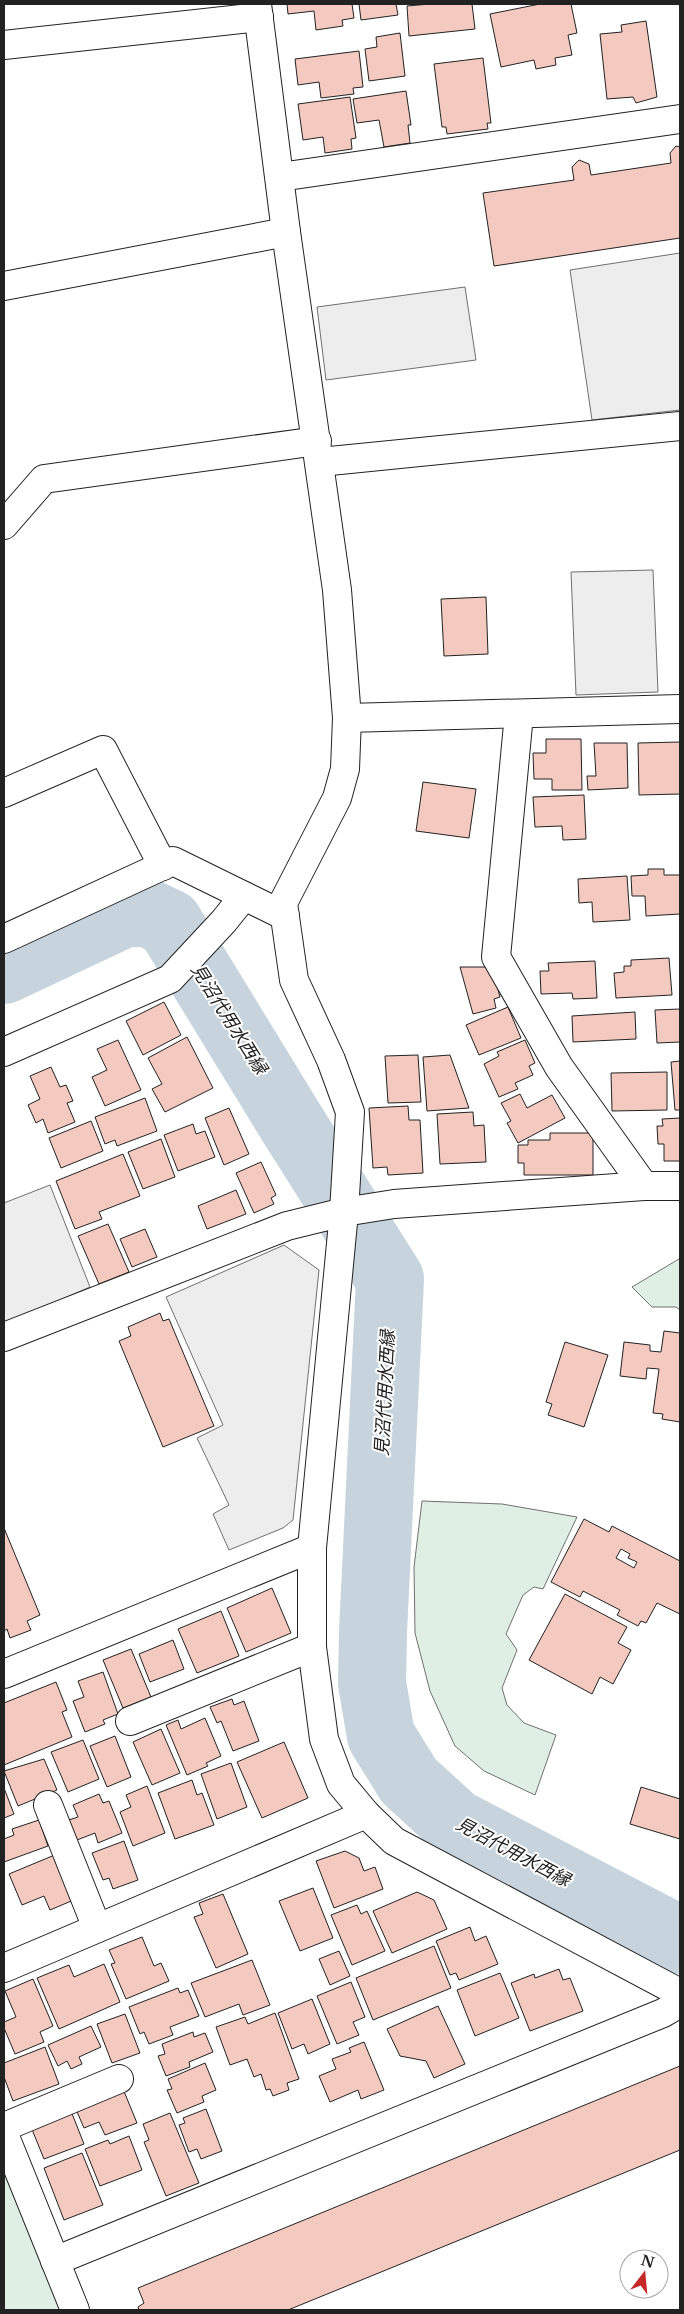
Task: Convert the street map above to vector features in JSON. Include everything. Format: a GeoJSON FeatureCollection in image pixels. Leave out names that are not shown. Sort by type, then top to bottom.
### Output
{"type":"FeatureCollection","features":[{"type":"Feature","properties":{"kind":"street"},"geometry":{"type":"LineString","coordinates":[[4,45],[258,11],[286,232],[337,590],[347,718],[345,769],[337,798],[283,903],[294,980],[332,1060],[350,1112],[344,1212],[312,1548],[312,1647],[324,1739],[341,1784],[366,1814],[394,1841],[680,1993]]}},
{"type":"Feature","properties":{"kind":"street"},"geometry":{"type":"LineString","coordinates":[[280,177],[680,120]]}},
{"type":"Feature","properties":{"kind":"street"},"geometry":{"type":"LineString","coordinates":[[4,286],[286,232]]}},
{"type":"Feature","properties":{"kind":"street"},"geometry":{"type":"LineString","coordinates":[[4,525],[44,479],[318,451],[680,426]]}},
{"type":"Feature","properties":{"kind":"street"},"geometry":{"type":"LineString","coordinates":[[347,718],[680,709]]}},
{"type":"Feature","properties":{"kind":"street"},"geometry":{"type":"LineString","coordinates":[[519,714],[496,957],[559,1067],[644,1186]]}},
{"type":"Feature","properties":{"kind":"street"},"geometry":{"type":"LineString","coordinates":[[4,793],[103,750],[163,866]]}},
{"type":"Feature","properties":{"kind":"street"},"geometry":{"type":"LineString","coordinates":[[4,939],[173,861],[285,916]]}},
{"type":"Feature","properties":{"kind":"street"},"geometry":{"type":"LineString","coordinates":[[4,1052],[170,979],[224,921],[244,896]]}},
{"type":"Feature","properties":{"kind":"street"},"geometry":{"type":"LineString","coordinates":[[4,1337],[287,1226],[344,1212],[394,1204],[644,1186],[680,1186]]}},
{"type":"Feature","properties":{"kind":"street"},"geometry":{"type":"LineString","coordinates":[[4,1674],[312,1548]]}},
{"type":"Feature","properties":{"kind":"street"},"geometry":{"type":"LineString","coordinates":[[130,1721],[312,1647]]}},
{"type":"Feature","properties":{"kind":"street"},"geometry":{"type":"LineString","coordinates":[[48,1805],[97,1928]]}},
{"type":"Feature","properties":{"kind":"street"},"geometry":{"type":"LineString","coordinates":[[4,1968],[366,1814]]}},
{"type":"Feature","properties":{"kind":"street"},"geometry":{"type":"LineString","coordinates":[[55,2261],[663,2013],[680,2003]]}},
{"type":"Feature","properties":{"kind":"street"},"geometry":{"type":"LineString","coordinates":[[4,2127],[119,2079]]}},
{"type":"Feature","properties":{"kind":"street"},"geometry":{"type":"LineString","coordinates":[[4,2134],[75,2310]]}},
{"type":"Feature","properties":{"kind":"green space"},"geometry":{"type":"Polygon","coordinates":[[[680,1255],[680,1310],[676,1307],[652,1307],[632,1287],[679,1259],[680,1255]]]}},
{"type":"Feature","properties":{"kind":"green space"},"geometry":{"type":"Polygon","coordinates":[[[422,1501],[502,1504],[577,1517],[543,1589],[534,1587],[523,1595],[506,1634],[517,1650],[502,1688],[507,1705],[524,1723],[556,1735],[535,1795],[484,1771],[455,1746],[430,1691],[415,1633],[414,1567],[422,1501]]]}},
{"type":"Feature","properties":{"kind":"green space"},"geometry":{"type":"Polygon","coordinates":[[[4,2171],[62,2310],[4,2310],[4,2171]]]}},
{"type":"Feature","properties":{"kind":"shaded area"},"geometry":{"type":"Polygon","coordinates":[[[680,253],[680,410],[592,420],[570,270],[680,253]]]}},
{"type":"Feature","properties":{"kind":"shaded area"},"geometry":{"type":"Polygon","coordinates":[[[465,287],[476,360],[326,380],[317,307],[465,287]]]}},
{"type":"Feature","properties":{"kind":"shaded area"},"geometry":{"type":"Polygon","coordinates":[[[653,570],[658,692],[576,695],[571,572],[653,570]]]}},
{"type":"Feature","properties":{"kind":"shaded area"},"geometry":{"type":"Polygon","coordinates":[[[50,1185],[90,1287],[4,1324],[4,1203],[50,1185]]]}},
{"type":"Feature","properties":{"kind":"shaded area"},"geometry":{"type":"Polygon","coordinates":[[[284,1245],[319,1270],[293,1520],[283,1528],[229,1550],[213,1514],[229,1505],[197,1438],[223,1425],[166,1297],[284,1245]]]}},
{"type":"Feature","properties":{"kind":"building"},"geometry":{"type":"Polygon","coordinates":[[[287,4],[352,4],[354,18],[342,20],[343,26],[316,30],[314,11],[288,14],[287,4]]]}},
{"type":"Feature","properties":{"kind":"building"},"geometry":{"type":"Polygon","coordinates":[[[359,4],[396,4],[398,15],[361,20],[359,4]]]}},
{"type":"Feature","properties":{"kind":"building"},"geometry":{"type":"Polygon","coordinates":[[[472,4],[475,29],[409,36],[407,6],[472,4]]]}},
{"type":"Feature","properties":{"kind":"building"},"geometry":{"type":"Polygon","coordinates":[[[540,4],[571,4],[577,33],[568,35],[572,55],[555,58],[556,65],[536,69],[534,60],[501,67],[490,14],[540,4]]]}},
{"type":"Feature","properties":{"kind":"building"},"geometry":{"type":"Polygon","coordinates":[[[646,21],[657,97],[636,103],[633,97],[607,99],[600,34],[622,32],[621,25],[646,21]]]}},
{"type":"Feature","properties":{"kind":"building"},"geometry":{"type":"Polygon","coordinates":[[[400,33],[405,76],[369,81],[365,49],[377,47],[376,37],[400,33]]]}},
{"type":"Feature","properties":{"kind":"building"},"geometry":{"type":"Polygon","coordinates":[[[359,51],[363,87],[353,88],[354,94],[321,98],[319,82],[298,85],[295,59],[359,51]]]}},
{"type":"Feature","properties":{"kind":"building"},"geometry":{"type":"Polygon","coordinates":[[[483,58],[491,123],[487,123],[488,129],[447,134],[446,127],[442,127],[434,64],[483,58]]]}},
{"type":"Feature","properties":{"kind":"building"},"geometry":{"type":"Polygon","coordinates":[[[406,91],[411,125],[408,125],[410,143],[384,147],[379,120],[357,123],[353,99],[406,91]]]}},
{"type":"Feature","properties":{"kind":"building"},"geometry":{"type":"Polygon","coordinates":[[[350,97],[356,138],[351,139],[352,149],[325,153],[323,137],[303,140],[298,104],[350,97]]]}},
{"type":"Feature","properties":{"kind":"building"},"geometry":{"type":"Polygon","coordinates":[[[676,146],[680,147],[680,238],[494,266],[483,193],[574,180],[572,167],[579,160],[589,164],[591,175],[671,163],[670,153],[676,146]]]}},
{"type":"Feature","properties":{"kind":"building"},"geometry":{"type":"Polygon","coordinates":[[[486,597],[488,654],[444,656],[441,599],[486,597]]]}},
{"type":"Feature","properties":{"kind":"building"},"geometry":{"type":"Polygon","coordinates":[[[546,739],[581,739],[582,790],[552,790],[552,779],[534,779],[533,753],[546,753],[546,739]]]}},
{"type":"Feature","properties":{"kind":"building"},"geometry":{"type":"Polygon","coordinates":[[[680,742],[680,794],[639,795],[638,743],[680,742]]]}},
{"type":"Feature","properties":{"kind":"building"},"geometry":{"type":"Polygon","coordinates":[[[594,743],[627,743],[628,788],[588,790],[587,776],[596,776],[594,743]]]}},
{"type":"Feature","properties":{"kind":"building"},"geometry":{"type":"Polygon","coordinates":[[[423,782],[476,789],[469,838],[416,831],[423,782]]]}},
{"type":"Feature","properties":{"kind":"building"},"geometry":{"type":"Polygon","coordinates":[[[584,795],[586,839],[563,840],[562,826],[535,827],[533,797],[584,795]]]}},
{"type":"Feature","properties":{"kind":"building"},"geometry":{"type":"Polygon","coordinates":[[[648,869],[664,869],[664,875],[680,875],[680,914],[646,916],[645,896],[632,896],[631,876],[648,875],[648,869]]]}},
{"type":"Feature","properties":{"kind":"building"},"geometry":{"type":"Polygon","coordinates":[[[627,876],[630,920],[593,922],[592,902],[579,903],[578,879],[627,876]]]}},
{"type":"Feature","properties":{"kind":"building"},"geometry":{"type":"Polygon","coordinates":[[[669,958],[672,995],[616,998],[614,973],[624,972],[624,966],[631,966],[631,960],[669,958]]]}},
{"type":"Feature","properties":{"kind":"building"},"geometry":{"type":"Polygon","coordinates":[[[595,961],[597,998],[573,999],[572,993],[541,994],[540,971],[549,971],[548,963],[595,961]]]}},
{"type":"Feature","properties":{"kind":"building"},"geometry":{"type":"Polygon","coordinates":[[[460,967],[492,967],[500,997],[494,999],[496,1008],[473,1014],[460,967]]]}},
{"type":"Feature","properties":{"kind":"building"},"geometry":{"type":"Polygon","coordinates":[[[164,1002],[181,1035],[143,1055],[126,1021],[164,1002]]]}},
{"type":"Feature","properties":{"kind":"building"},"geometry":{"type":"Polygon","coordinates":[[[508,1007],[521,1038],[479,1055],[466,1025],[508,1007]]]}},
{"type":"Feature","properties":{"kind":"building"},"geometry":{"type":"Polygon","coordinates":[[[680,1009],[680,1042],[657,1043],[655,1010],[680,1009]]]}},
{"type":"Feature","properties":{"kind":"building"},"geometry":{"type":"Polygon","coordinates":[[[635,1012],[636,1039],[573,1042],[572,1016],[635,1012]]]}},
{"type":"Feature","properties":{"kind":"building"},"geometry":{"type":"Polygon","coordinates":[[[187,1037],[213,1088],[165,1112],[152,1089],[162,1084],[148,1058],[187,1037]]]}},
{"type":"Feature","properties":{"kind":"building"},"geometry":{"type":"Polygon","coordinates":[[[118,1040],[141,1090],[105,1106],[92,1077],[107,1070],[97,1049],[118,1040]]]}},
{"type":"Feature","properties":{"kind":"building"},"geometry":{"type":"Polygon","coordinates":[[[525,1040],[535,1063],[529,1066],[533,1075],[515,1083],[518,1089],[499,1097],[484,1064],[499,1056],[497,1052],[525,1040]]]}},
{"type":"Feature","properties":{"kind":"building"},"geometry":{"type":"Polygon","coordinates":[[[418,1055],[421,1102],[388,1103],[385,1056],[418,1055]]]}},
{"type":"Feature","properties":{"kind":"building"},"geometry":{"type":"Polygon","coordinates":[[[450,1055],[469,1108],[427,1111],[423,1057],[450,1055]]]}},
{"type":"Feature","properties":{"kind":"building"},"geometry":{"type":"Polygon","coordinates":[[[680,1061],[680,1110],[675,1110],[671,1062],[680,1061]]]}},
{"type":"Feature","properties":{"kind":"building"},"geometry":{"type":"Polygon","coordinates":[[[51,1067],[60,1087],[66,1085],[73,1101],[67,1103],[75,1122],[48,1133],[43,1119],[36,1123],[28,1105],[40,1099],[30,1076],[51,1067]]]}},
{"type":"Feature","properties":{"kind":"building"},"geometry":{"type":"Polygon","coordinates":[[[667,1072],[667,1110],[612,1111],[611,1073],[667,1072]]]}},
{"type":"Feature","properties":{"kind":"building"},"geometry":{"type":"Polygon","coordinates":[[[520,1094],[527,1108],[552,1095],[565,1118],[518,1143],[507,1123],[511,1121],[501,1103],[520,1094]]]}},
{"type":"Feature","properties":{"kind":"building"},"geometry":{"type":"Polygon","coordinates":[[[145,1098],[157,1131],[117,1146],[115,1140],[105,1144],[95,1117],[145,1098]]]}},
{"type":"Feature","properties":{"kind":"building"},"geometry":{"type":"Polygon","coordinates":[[[408,1106],[409,1120],[420,1120],[423,1173],[388,1175],[387,1167],[373,1168],[369,1108],[408,1106]]]}},
{"type":"Feature","properties":{"kind":"building"},"geometry":{"type":"Polygon","coordinates":[[[229,1108],[249,1154],[224,1165],[205,1118],[229,1108]]]}},
{"type":"Feature","properties":{"kind":"building"},"geometry":{"type":"Polygon","coordinates":[[[473,1112],[474,1126],[484,1125],[486,1162],[440,1164],[437,1114],[473,1112]]]}},
{"type":"Feature","properties":{"kind":"building"},"geometry":{"type":"Polygon","coordinates":[[[680,1118],[680,1161],[664,1161],[664,1144],[658,1144],[657,1126],[663,1126],[662,1119],[680,1118]]]}},
{"type":"Feature","properties":{"kind":"building"},"geometry":{"type":"Polygon","coordinates":[[[91,1121],[103,1151],[61,1168],[49,1138],[91,1121]]]}},
{"type":"Feature","properties":{"kind":"building"},"geometry":{"type":"Polygon","coordinates":[[[193,1124],[196,1134],[205,1131],[215,1157],[178,1171],[164,1135],[193,1124]]]}},
{"type":"Feature","properties":{"kind":"building"},"geometry":{"type":"Polygon","coordinates":[[[550,1133],[593,1133],[593,1175],[524,1175],[524,1163],[518,1163],[518,1145],[528,1145],[528,1140],[550,1140],[550,1133]]]}},
{"type":"Feature","properties":{"kind":"building"},"geometry":{"type":"Polygon","coordinates":[[[161,1139],[175,1177],[143,1189],[128,1152],[161,1139]]]}},
{"type":"Feature","properties":{"kind":"building"},"geometry":{"type":"Polygon","coordinates":[[[123,1154],[140,1196],[99,1212],[102,1219],[75,1229],[56,1181],[123,1154]]]}},
{"type":"Feature","properties":{"kind":"building"},"geometry":{"type":"Polygon","coordinates":[[[261,1162],[276,1195],[271,1198],[274,1204],[254,1213],[236,1173],[261,1162]]]}},
{"type":"Feature","properties":{"kind":"building"},"geometry":{"type":"Polygon","coordinates":[[[236,1190],[246,1214],[207,1229],[198,1206],[236,1190]]]}},
{"type":"Feature","properties":{"kind":"building"},"geometry":{"type":"Polygon","coordinates":[[[108,1224],[129,1272],[99,1284],[78,1236],[108,1224]]]}},
{"type":"Feature","properties":{"kind":"building"},"geometry":{"type":"Polygon","coordinates":[[[145,1229],[157,1257],[132,1267],[120,1239],[145,1229]]]}},
{"type":"Feature","properties":{"kind":"building"},"geometry":{"type":"Polygon","coordinates":[[[160,1313],[163,1321],[169,1319],[214,1426],[163,1447],[119,1341],[131,1336],[128,1327],[160,1313]]]}},
{"type":"Feature","properties":{"kind":"building"},"geometry":{"type":"Polygon","coordinates":[[[664,1331],[680,1333],[680,1422],[662,1419],[663,1414],[653,1413],[659,1369],[647,1368],[646,1379],[620,1376],[624,1342],[650,1345],[650,1351],[661,1352],[664,1331]]]}},
{"type":"Feature","properties":{"kind":"building"},"geometry":{"type":"Polygon","coordinates":[[[565,1342],[608,1355],[584,1427],[548,1415],[552,1404],[546,1402],[565,1342]]]}},
{"type":"Feature","properties":{"kind":"building"},"geometry":{"type":"Polygon","coordinates":[[[584,1519],[609,1532],[612,1526],[680,1561],[680,1614],[657,1603],[646,1623],[641,1621],[638,1626],[617,1615],[620,1610],[583,1591],[580,1597],[551,1582],[584,1519]],[[621,1549],[616,1558],[634,1568],[637,1562],[628,1558],[630,1554],[621,1549]]]}},
{"type":"Feature","properties":{"kind":"building"},"geometry":{"type":"Polygon","coordinates":[[[4,1528],[40,1615],[27,1621],[31,1630],[10,1638],[7,1629],[4,1631],[4,1528]]]}},
{"type":"Feature","properties":{"kind":"building"},"geometry":{"type":"Polygon","coordinates":[[[272,1588],[291,1633],[246,1652],[227,1608],[272,1588]]]}},
{"type":"Feature","properties":{"kind":"building"},"geometry":{"type":"Polygon","coordinates":[[[565,1594],[627,1627],[618,1643],[631,1650],[613,1684],[600,1677],[592,1694],[529,1660],[565,1594]]]}},
{"type":"Feature","properties":{"kind":"building"},"geometry":{"type":"Polygon","coordinates":[[[221,1611],[239,1656],[197,1673],[178,1629],[221,1611]]]}},
{"type":"Feature","properties":{"kind":"building"},"geometry":{"type":"Polygon","coordinates":[[[173,1640],[184,1669],[150,1682],[139,1654],[173,1640]]]}},
{"type":"Feature","properties":{"kind":"building"},"geometry":{"type":"Polygon","coordinates":[[[131,1649],[151,1697],[123,1708],[103,1660],[131,1649]]]}},
{"type":"Feature","properties":{"kind":"building"},"geometry":{"type":"Polygon","coordinates":[[[103,1672],[118,1714],[103,1720],[105,1724],[85,1732],[73,1701],[84,1697],[78,1681],[103,1672]]]}},
{"type":"Feature","properties":{"kind":"building"},"geometry":{"type":"Polygon","coordinates":[[[56,1682],[67,1710],[62,1712],[72,1737],[4,1765],[4,1703],[56,1682]]]}},
{"type":"Feature","properties":{"kind":"building"},"geometry":{"type":"Polygon","coordinates":[[[232,1699],[234,1705],[244,1701],[259,1741],[233,1751],[221,1721],[217,1723],[210,1707],[232,1699]]]}},
{"type":"Feature","properties":{"kind":"building"},"geometry":{"type":"Polygon","coordinates":[[[205,1718],[221,1756],[206,1763],[208,1766],[187,1775],[166,1725],[178,1720],[181,1729],[205,1718]]]}},
{"type":"Feature","properties":{"kind":"building"},"geometry":{"type":"Polygon","coordinates":[[[161,1729],[180,1773],[152,1785],[133,1742],[161,1729]]]}},
{"type":"Feature","properties":{"kind":"building"},"geometry":{"type":"Polygon","coordinates":[[[115,1736],[131,1777],[107,1787],[90,1746],[115,1736]]]}},
{"type":"Feature","properties":{"kind":"building"},"geometry":{"type":"Polygon","coordinates":[[[83,1740],[99,1779],[68,1792],[51,1752],[83,1740]]]}},
{"type":"Feature","properties":{"kind":"building"},"geometry":{"type":"Polygon","coordinates":[[[284,1742],[308,1798],[262,1818],[237,1762],[284,1742]]]}},
{"type":"Feature","properties":{"kind":"building"},"geometry":{"type":"Polygon","coordinates":[[[44,1759],[57,1790],[18,1806],[4,1771],[44,1759]]]}},
{"type":"Feature","properties":{"kind":"building"},"geometry":{"type":"Polygon","coordinates":[[[231,1763],[247,1807],[217,1819],[201,1774],[231,1763]]]}},
{"type":"Feature","properties":{"kind":"building"},"geometry":{"type":"Polygon","coordinates":[[[192,1780],[197,1795],[202,1793],[214,1825],[175,1839],[158,1793],[192,1780]]]}},
{"type":"Feature","properties":{"kind":"building"},"geometry":{"type":"Polygon","coordinates":[[[147,1786],[165,1833],[133,1846],[120,1812],[131,1807],[126,1795],[147,1786]]]}},
{"type":"Feature","properties":{"kind":"building"},"geometry":{"type":"Polygon","coordinates":[[[641,1787],[680,1799],[680,1839],[630,1824],[641,1787]]]}},
{"type":"Feature","properties":{"kind":"building"},"geometry":{"type":"Polygon","coordinates":[[[4,1788],[14,1814],[4,1818],[4,1788]]]}},
{"type":"Feature","properties":{"kind":"building"},"geometry":{"type":"Polygon","coordinates":[[[99,1794],[103,1803],[109,1801],[122,1833],[98,1843],[95,1833],[77,1840],[69,1820],[78,1817],[73,1805],[99,1794]]]}},
{"type":"Feature","properties":{"kind":"building"},"geometry":{"type":"Polygon","coordinates":[[[39,1820],[48,1846],[4,1862],[4,1839],[14,1835],[12,1829],[39,1820]]]}},
{"type":"Feature","properties":{"kind":"building"},"geometry":{"type":"Polygon","coordinates":[[[124,1841],[138,1880],[113,1889],[109,1878],[103,1880],[92,1853],[124,1841]]]}},
{"type":"Feature","properties":{"kind":"building"},"geometry":{"type":"Polygon","coordinates":[[[345,1851],[359,1858],[364,1871],[375,1867],[383,1889],[334,1908],[316,1861],[345,1851]]]}},
{"type":"Feature","properties":{"kind":"building"},"geometry":{"type":"Polygon","coordinates":[[[57,1854],[76,1899],[50,1910],[44,1896],[22,1905],[9,1874],[57,1854]]]}},
{"type":"Feature","properties":{"kind":"building"},"geometry":{"type":"Polygon","coordinates":[[[313,1888],[333,1938],[300,1951],[279,1901],[313,1888]]]}},
{"type":"Feature","properties":{"kind":"building"},"geometry":{"type":"Polygon","coordinates":[[[417,1892],[434,1900],[447,1929],[392,1953],[373,1911],[417,1892]]]}},
{"type":"Feature","properties":{"kind":"building"},"geometry":{"type":"Polygon","coordinates":[[[223,1894],[248,1954],[216,1968],[194,1917],[203,1914],[199,1903],[223,1894]]]}},
{"type":"Feature","properties":{"kind":"building"},"geometry":{"type":"Polygon","coordinates":[[[357,1905],[361,1914],[367,1911],[385,1951],[352,1965],[331,1915],[357,1905]]]}},
{"type":"Feature","properties":{"kind":"building"},"geometry":{"type":"Polygon","coordinates":[[[470,1927],[475,1941],[486,1936],[498,1964],[459,1980],[456,1973],[450,1975],[436,1941],[470,1927]]]}},
{"type":"Feature","properties":{"kind":"building"},"geometry":{"type":"Polygon","coordinates":[[[142,1937],[154,1966],[161,1963],[169,1981],[126,1999],[111,1964],[115,1963],[109,1950],[142,1937]]]}},
{"type":"Feature","properties":{"kind":"building"},"geometry":{"type":"Polygon","coordinates":[[[434,1946],[451,1988],[373,2020],[356,1978],[434,1946]]]}},
{"type":"Feature","properties":{"kind":"building"},"geometry":{"type":"Polygon","coordinates":[[[339,1951],[350,1976],[330,1985],[319,1959],[339,1951]]]}},
{"type":"Feature","properties":{"kind":"building"},"geometry":{"type":"Polygon","coordinates":[[[252,1960],[270,2005],[243,2015],[239,2004],[205,2017],[191,1983],[252,1960]]]}},
{"type":"Feature","properties":{"kind":"building"},"geometry":{"type":"Polygon","coordinates":[[[104,1964],[120,2002],[59,2029],[37,1978],[69,1965],[74,1977],[104,1964]]]}},
{"type":"Feature","properties":{"kind":"building"},"geometry":{"type":"Polygon","coordinates":[[[559,1969],[563,1980],[570,1978],[583,2011],[530,2031],[511,1983],[534,1974],[535,1978],[559,1969]]]}},
{"type":"Feature","properties":{"kind":"building"},"geometry":{"type":"Polygon","coordinates":[[[500,1973],[519,2018],[475,2036],[457,1990],[500,1973]]]}},
{"type":"Feature","properties":{"kind":"building"},"geometry":{"type":"Polygon","coordinates":[[[33,1979],[53,2026],[40,2032],[44,2042],[15,2054],[4,2028],[4,2022],[16,2017],[5,1991],[33,1979]]]}},
{"type":"Feature","properties":{"kind":"building"},"geometry":{"type":"Polygon","coordinates":[[[351,1982],[365,2017],[353,2022],[359,2035],[337,2044],[317,1996],[351,1982]]]}},
{"type":"Feature","properties":{"kind":"building"},"geometry":{"type":"Polygon","coordinates":[[[178,1988],[180,1993],[188,1990],[199,2016],[170,2027],[173,2035],[149,2044],[144,2032],[140,2034],[129,2007],[178,1988]]]}},
{"type":"Feature","properties":{"kind":"building"},"geometry":{"type":"Polygon","coordinates":[[[312,1999],[330,2044],[308,2054],[304,2044],[292,2049],[278,2013],[312,1999]]]}},
{"type":"Feature","properties":{"kind":"building"},"geometry":{"type":"Polygon","coordinates":[[[438,2006],[465,2064],[434,2078],[426,2061],[400,2056],[387,2029],[438,2006]]]}},
{"type":"Feature","properties":{"kind":"building"},"geometry":{"type":"Polygon","coordinates":[[[275,2013],[299,2079],[287,2083],[289,2090],[273,2096],[270,2089],[266,2090],[261,2074],[254,2077],[247,2059],[230,2065],[216,2027],[245,2017],[248,2024],[275,2013]]]}},
{"type":"Feature","properties":{"kind":"building"},"geometry":{"type":"Polygon","coordinates":[[[125,2014],[140,2053],[112,2063],[97,2024],[125,2014]]]}},
{"type":"Feature","properties":{"kind":"building"},"geometry":{"type":"Polygon","coordinates":[[[91,2026],[101,2047],[79,2057],[82,2064],[71,2069],[67,2061],[58,2066],[48,2045],[91,2026]]]}},
{"type":"Feature","properties":{"kind":"building"},"geometry":{"type":"Polygon","coordinates":[[[193,2032],[194,2037],[205,2033],[213,2052],[189,2062],[190,2067],[166,2076],[158,2056],[165,2054],[162,2044],[193,2032]]]}},
{"type":"Feature","properties":{"kind":"building"},"geometry":{"type":"Polygon","coordinates":[[[364,2042],[384,2090],[361,2099],[358,2090],[330,2102],[319,2076],[336,2069],[332,2059],[351,2052],[349,2048],[364,2042]]]}},
{"type":"Feature","properties":{"kind":"building"},"geometry":{"type":"Polygon","coordinates":[[[45,2047],[59,2084],[13,2101],[4,2077],[4,2063],[45,2047]]]}},
{"type":"Feature","properties":{"kind":"building"},"geometry":{"type":"Polygon","coordinates":[[[205,2063],[216,2090],[202,2096],[204,2102],[177,2113],[167,2090],[172,2089],[168,2079],[205,2063]]]}},
{"type":"Feature","properties":{"kind":"building"},"geometry":{"type":"Polygon","coordinates":[[[680,2066],[680,2150],[288,2310],[139,2310],[138,2307],[144,2303],[138,2288],[680,2066]]]}},
{"type":"Feature","properties":{"kind":"building"},"geometry":{"type":"Polygon","coordinates":[[[123,2089],[137,2123],[105,2135],[99,2122],[84,2128],[75,2107],[123,2089]]]}},
{"type":"Feature","properties":{"kind":"building"},"geometry":{"type":"Polygon","coordinates":[[[206,2109],[222,2151],[201,2159],[197,2149],[189,2152],[179,2125],[185,2123],[183,2118],[206,2109]]]}},
{"type":"Feature","properties":{"kind":"building"},"geometry":{"type":"Polygon","coordinates":[[[71,2111],[84,2144],[44,2159],[31,2127],[71,2111]]]}},
{"type":"Feature","properties":{"kind":"building"},"geometry":{"type":"Polygon","coordinates":[[[170,2113],[199,2183],[166,2196],[144,2142],[149,2140],[143,2124],[170,2113]]]}},
{"type":"Feature","properties":{"kind":"building"},"geometry":{"type":"Polygon","coordinates":[[[129,2136],[142,2170],[100,2186],[85,2149],[108,2140],[110,2144],[129,2136]]]}},
{"type":"Feature","properties":{"kind":"building"},"geometry":{"type":"Polygon","coordinates":[[[82,2153],[103,2205],[64,2220],[44,2168],[82,2153]]]}},
{"type":"Feature","properties":{"kind":"waterway","name":"見沼代用水西縁"},"geometry":{"type":"LineString","coordinates":[[4,970],[125,913],[148,913],[169,923],[292,1124],[390,1279],[373,1632],[372,1683],[381,1736],[409,1781],[455,1823],[680,1940]]}}]}
